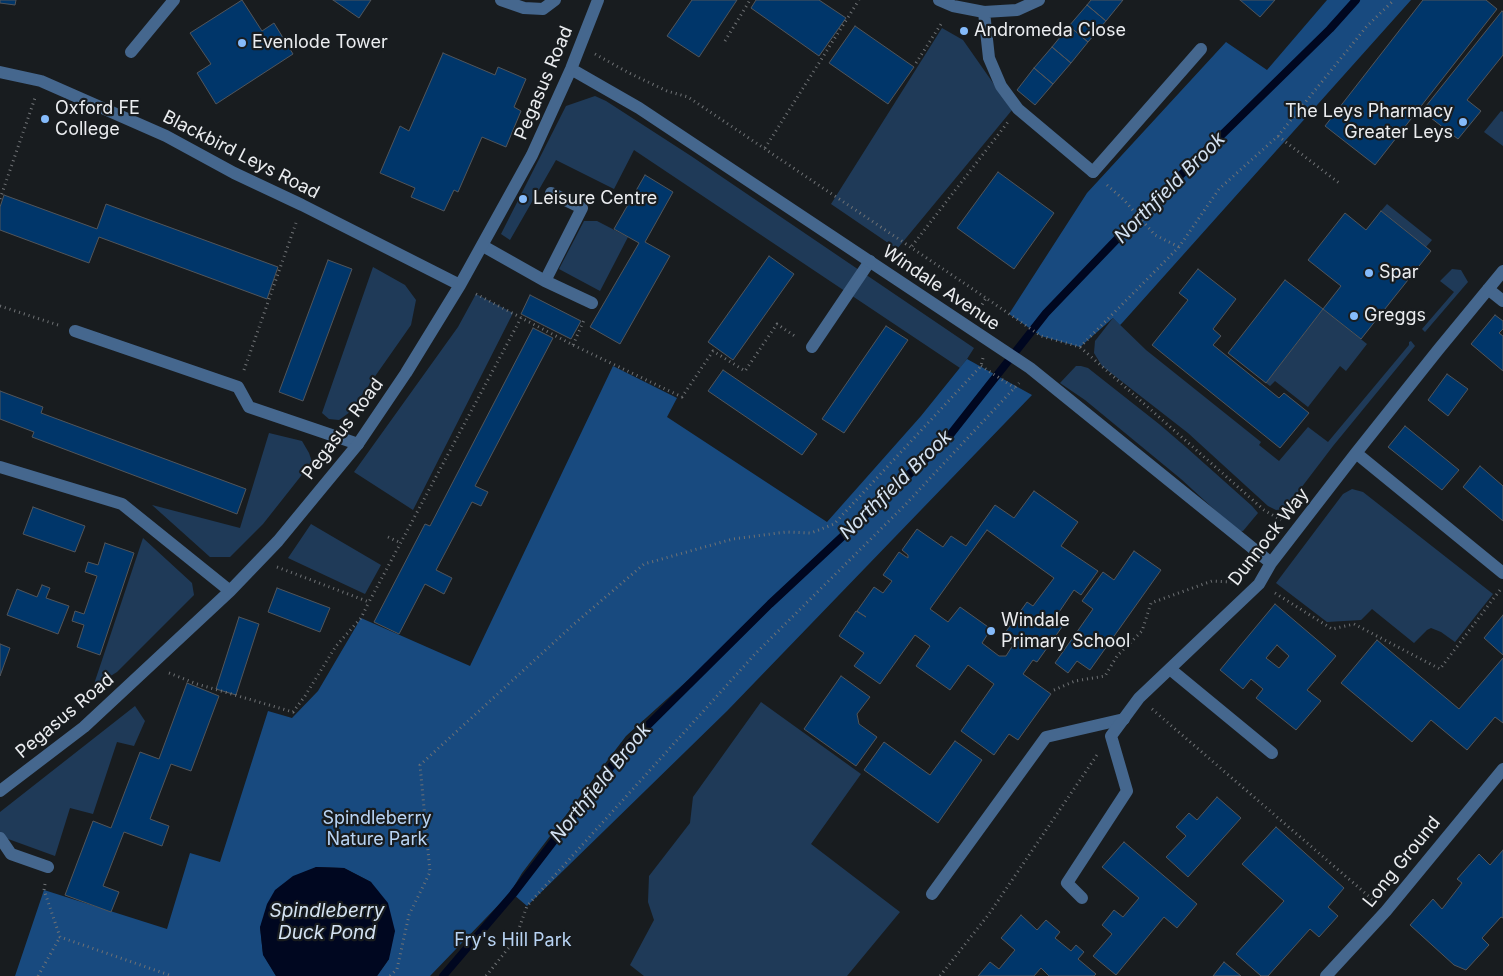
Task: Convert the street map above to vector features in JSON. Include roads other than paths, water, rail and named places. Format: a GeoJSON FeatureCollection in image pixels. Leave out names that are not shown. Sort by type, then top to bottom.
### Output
{"type":"FeatureCollection","features":[{"type":"Feature","properties":{"kind":"street"},"geometry":{"type":"LineString","coordinates":[[131,52],[174,0]]}},
{"type":"Feature","properties":{"kind":"street"},"geometry":{"type":"LineString","coordinates":[[501,0],[524,8],[543,9],[555,0]]}},
{"type":"Feature","properties":{"kind":"street","name":"Pegasus Road"},"geometry":{"type":"LineString","coordinates":[[0,791],[84,727],[152,666],[230,591],[278,541],[358,444],[406,373],[460,285],[532,155],[571,69],[598,0]]}},
{"type":"Feature","properties":{"kind":"street"},"geometry":{"type":"LineString","coordinates":[[939,0],[953,6],[984,12],[1018,10],[1039,0]]}},
{"type":"Feature","properties":{"kind":"street"},"geometry":{"type":"LineString","coordinates":[[984,12],[989,58],[1001,86],[1018,108],[1092,172],[1201,49]]}},
{"type":"Feature","properties":{"kind":"street","name":"Windale Avenue"},"geometry":{"type":"LineString","coordinates":[[571,69],[638,108],[870,260],[1027,366],[1271,564]]}},
{"type":"Feature","properties":{"kind":"street","name":"Blackbird Leys Road"},"geometry":{"type":"LineString","coordinates":[[0,72],[41,81],[166,136],[234,173],[302,205],[460,285]]}},
{"type":"Feature","properties":{"kind":"street"},"geometry":{"type":"LineString","coordinates":[[545,281],[582,208],[551,193]]}},
{"type":"Feature","properties":{"kind":"street"},"geometry":{"type":"LineString","coordinates":[[482,246],[545,281],[592,303]]}},
{"type":"Feature","properties":{"kind":"street"},"geometry":{"type":"LineString","coordinates":[[812,347],[870,260]]}},
{"type":"Feature","properties":{"kind":"street","name":"Dunnock Way"},"geometry":{"type":"LineString","coordinates":[[1082,898],[1067,882],[1127,791],[1111,736],[1139,698],[1259,584],[1271,564],[1356,453],[1503,271]]}},
{"type":"Feature","properties":{"kind":"street"},"geometry":{"type":"LineString","coordinates":[[1488,289],[1503,301]]}},
{"type":"Feature","properties":{"kind":"street"},"geometry":{"type":"LineString","coordinates":[[75,330],[238,387],[249,407],[358,444]]}},
{"type":"Feature","properties":{"kind":"street"},"geometry":{"type":"LineString","coordinates":[[1356,453],[1503,573]]}},
{"type":"Feature","properties":{"kind":"street"},"geometry":{"type":"LineString","coordinates":[[0,467],[122,504],[230,591]]}},
{"type":"Feature","properties":{"kind":"street"},"geometry":{"type":"LineString","coordinates":[[1170,670],[1272,753]]}},
{"type":"Feature","properties":{"kind":"street"},"geometry":{"type":"LineString","coordinates":[[932,894],[1046,737],[1124,719]]}},
{"type":"Feature","properties":{"kind":"street","name":"Long Ground"},"geometry":{"type":"LineString","coordinates":[[1326,976],[1386,911],[1503,769]]}},
{"type":"Feature","properties":{"kind":"street"},"geometry":{"type":"LineString","coordinates":[[0,838],[11,854],[48,867]]}},
{"type":"Feature","properties":{"kind":"water","name":"Spindleberry Duck Pond"},"geometry":{"type":"Polygon","coordinates":[[[316,867],[344,868],[371,882],[388,903],[395,931],[389,959],[377,976],[276,976],[263,955],[260,927],[267,904],[275,890],[293,876],[316,867]]]}},
{"type":"Feature","properties":{"kind":"waterway","name":"Northfield Brook"},"geometry":{"type":"LineString","coordinates":[[443,976],[513,894],[626,747],[770,604],[946,440],[1046,313],[1144,211],[1330,29],[1356,0]]}},
{"type":"Feature","properties":{"kind":"place","name":"Andromeda Close"},"geometry":{"type":"Point","coordinates":[964,31]}},
{"type":"Feature","properties":{"kind":"place","name":"Evenlode Tower"},"geometry":{"type":"Point","coordinates":[242,43]}},
{"type":"Feature","properties":{"kind":"place","name":"Oxford FE College"},"geometry":{"type":"Point","coordinates":[45,119]}},
{"type":"Feature","properties":{"kind":"place","name":"The Leys Pharmacy Greater Leys"},"geometry":{"type":"Point","coordinates":[1463,122]}},
{"type":"Feature","properties":{"kind":"place","name":"Leisure Centre"},"geometry":{"type":"Point","coordinates":[523,199]}},
{"type":"Feature","properties":{"kind":"place","name":"Spar"},"geometry":{"type":"Point","coordinates":[1369,273]}},
{"type":"Feature","properties":{"kind":"place","name":"Greggs"},"geometry":{"type":"Point","coordinates":[1354,316]}},
{"type":"Feature","properties":{"kind":"place","name":"Windale Primary School"},"geometry":{"type":"Point","coordinates":[991,631]}},
{"type":"Feature","properties":{"kind":"park label","name":"Spindleberry Nature Park"},"geometry":{"type":"Point","coordinates":[377,830]}},
{"type":"Feature","properties":{"kind":"park label","name":"Fry's Hill Park"},"geometry":{"type":"Point","coordinates":[513,941]}}]}
